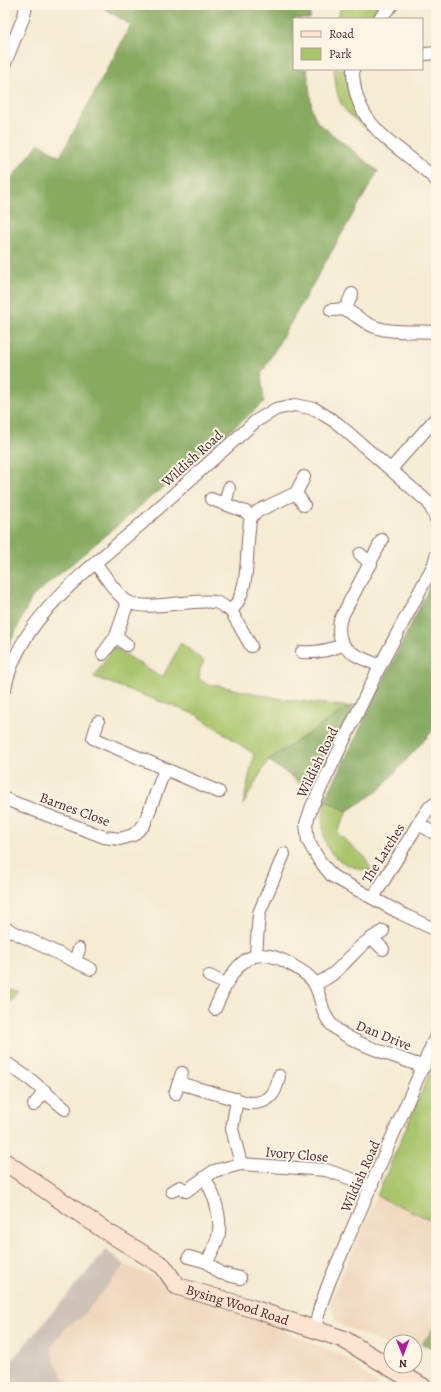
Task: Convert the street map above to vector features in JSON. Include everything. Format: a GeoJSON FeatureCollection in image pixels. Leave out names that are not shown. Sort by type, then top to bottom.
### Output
{"type":"FeatureCollection","features":[{"type":"Feature","properties":{"kind":"street"},"geometry":{"type":"LineString","coordinates":[[5,63],[24,16],[26,5]]}},
{"type":"Feature","properties":{"kind":"street"},"geometry":{"type":"LineString","coordinates":[[380,18],[392,5]]}},
{"type":"Feature","properties":{"kind":"street"},"geometry":{"type":"LineString","coordinates":[[353,70],[353,82],[358,101],[365,116],[394,146],[436,180]]}},
{"type":"Feature","properties":{"kind":"street"},"geometry":{"type":"LineString","coordinates":[[345,310],[352,294]]}},
{"type":"Feature","properties":{"kind":"street"},"geometry":{"type":"LineString","coordinates":[[331,310],[345,310],[359,320],[376,328],[395,332],[423,330],[436,332]]}},
{"type":"Feature","properties":{"kind":"street","name":"Wildish Road"},"geometry":{"type":"LineString","coordinates":[[5,688],[9,669],[21,644],[54,602],[256,422],[276,409],[295,405],[315,409],[337,423],[429,503],[436,519]]}},
{"type":"Feature","properties":{"kind":"street"},"geometry":{"type":"LineString","coordinates":[[391,469],[436,418]]}},
{"type":"Feature","properties":{"kind":"street"},"geometry":{"type":"LineString","coordinates":[[231,611],[236,606],[241,593],[246,572],[251,517],[258,511],[296,493],[304,477]]}},
{"type":"Feature","properties":{"kind":"street"},"geometry":{"type":"LineString","coordinates":[[225,504],[229,488]]}},
{"type":"Feature","properties":{"kind":"street"},"geometry":{"type":"LineString","coordinates":[[296,493],[304,505]]}},
{"type":"Feature","properties":{"kind":"street"},"geometry":{"type":"LineString","coordinates":[[211,499],[246,512],[251,517]]}},
{"type":"Feature","properties":{"kind":"street"},"geometry":{"type":"LineString","coordinates":[[380,666],[354,654],[342,645],[338,631],[340,620],[371,564],[382,540]]}},
{"type":"Feature","properties":{"kind":"street"},"geometry":{"type":"LineString","coordinates":[[360,554],[371,564]]}},
{"type":"Feature","properties":{"kind":"street","name":"Wildish Road"},"geometry":{"type":"LineString","coordinates":[[436,556],[422,588],[380,666],[312,806],[306,824],[308,841],[319,860],[332,876],[402,914],[436,930]]}},
{"type":"Feature","properties":{"kind":"street"},"geometry":{"type":"LineString","coordinates":[[96,564],[128,602],[146,605],[216,602],[231,611],[251,646]]}},
{"type":"Feature","properties":{"kind":"street"},"geometry":{"type":"LineString","coordinates":[[103,654],[116,636],[128,602]]}},
{"type":"Feature","properties":{"kind":"street"},"geometry":{"type":"LineString","coordinates":[[116,636],[127,645]]}},
{"type":"Feature","properties":{"kind":"street"},"geometry":{"type":"LineString","coordinates":[[302,652],[316,653],[342,645]]}},
{"type":"Feature","properties":{"kind":"street"},"geometry":{"type":"LineString","coordinates":[[98,722],[93,738],[219,792]]}},
{"type":"Feature","properties":{"kind":"street","name":"Barnes Close"},"geometry":{"type":"LineString","coordinates":[[5,800],[104,837],[120,839],[133,835],[144,825],[165,769]]}},
{"type":"Feature","properties":{"kind":"street","name":"The Larches"},"geometry":{"type":"LineString","coordinates":[[373,898],[418,824],[429,808],[436,803]]}},
{"type":"Feature","properties":{"kind":"street","name":"The Larches"},"geometry":{"type":"LineString","coordinates":[[418,824],[436,834]]}},
{"type":"Feature","properties":{"kind":"street"},"geometry":{"type":"LineString","coordinates":[[215,1009],[226,984],[244,960],[256,954],[259,913],[278,879],[284,854]]}},
{"type":"Feature","properties":{"kind":"street"},"geometry":{"type":"LineString","coordinates":[[5,928],[90,969]]}},
{"type":"Feature","properties":{"kind":"street"},"geometry":{"type":"LineString","coordinates":[[315,984],[328,979],[339,970],[358,949],[382,931]]}},
{"type":"Feature","properties":{"kind":"street"},"geometry":{"type":"LineString","coordinates":[[372,938],[383,949]]}},
{"type":"Feature","properties":{"kind":"street"},"geometry":{"type":"LineString","coordinates":[[75,962],[79,949]]}},
{"type":"Feature","properties":{"kind":"street","name":"Dan Drive"},"geometry":{"type":"LineString","coordinates":[[256,954],[270,956],[286,962],[303,972],[315,984],[324,1012],[332,1026],[346,1037],[424,1067]]}},
{"type":"Feature","properties":{"kind":"street"},"geometry":{"type":"LineString","coordinates":[[209,976],[226,984]]}},
{"type":"Feature","properties":{"kind":"street","name":"Wildish Road"},"geometry":{"type":"LineString","coordinates":[[315,1328],[320,1307],[330,1280],[424,1067],[436,1036]]}},
{"type":"Feature","properties":{"kind":"street"},"geometry":{"type":"LineString","coordinates":[[5,1062],[45,1091],[65,1109]]}},
{"type":"Feature","properties":{"kind":"street"},"geometry":{"type":"LineString","coordinates":[[179,1083],[237,1099],[259,1103],[270,1097],[278,1084],[279,1076]]}},
{"type":"Feature","properties":{"kind":"street"},"geometry":{"type":"LineString","coordinates":[[34,1105],[45,1091]]}},
{"type":"Feature","properties":{"kind":"street"},"geometry":{"type":"LineString","coordinates":[[237,1099],[232,1129],[241,1164]]}},
{"type":"Feature","properties":{"kind":"street","name":"Bysing Wood Road"},"geometry":{"type":"LineString","coordinates":[[5,1162],[104,1230],[163,1266],[178,1286],[315,1328],[344,1339],[424,1387]]}},
{"type":"Feature","properties":{"kind":"street","name":"Ivory Close"},"geometry":{"type":"LineString","coordinates":[[172,1191],[180,1187],[186,1191],[205,1179],[214,1171],[241,1164],[326,1170],[372,1186]]}},
{"type":"Feature","properties":{"kind":"street"},"geometry":{"type":"LineString","coordinates":[[205,1179],[211,1189],[218,1215],[219,1234],[207,1262]]}},
{"type":"Feature","properties":{"kind":"street"},"geometry":{"type":"LineString","coordinates":[[189,1257],[207,1262],[220,1273],[240,1278]]}},
{"type":"Feature","properties":{"kind":"shaded area"},"geometry":{"type":"Polygon","coordinates":[[[377,1196],[428,1219],[436,1204],[436,1325],[423,1342],[423,1334],[383,1334],[383,1343],[337,1323],[330,1303],[377,1196]]]}},
{"type":"Feature","properties":{"kind":"shaded area"},"geometry":{"type":"Polygon","coordinates":[[[106,1250],[125,1265],[79,1320],[68,1325],[51,1347],[55,1362],[65,1379],[75,1387],[5,1387],[5,1368],[106,1250]]]}},
{"type":"Feature","properties":{"kind":"shaded area"},"geometry":{"type":"Polygon","coordinates":[[[125,1265],[343,1356],[380,1387],[75,1387],[65,1379],[55,1362],[51,1347],[68,1324],[79,1320],[125,1265]]]}},
{"type":"Feature","properties":{"kind":"green space"},"geometry":{"type":"Polygon","coordinates":[[[99,5],[311,5],[310,18],[293,18],[293,70],[307,70],[312,110],[317,122],[378,171],[261,374],[264,402],[32,597],[5,653],[5,187],[39,143],[60,157],[131,25],[99,5]]]}},
{"type":"Feature","properties":{"kind":"green space"},"geometry":{"type":"Polygon","coordinates":[[[341,5],[384,5],[372,18],[338,18],[341,5]]]}},
{"type":"Feature","properties":{"kind":"green space"},"geometry":{"type":"Polygon","coordinates":[[[334,70],[348,70],[348,87],[350,96],[362,120],[374,134],[349,114],[344,108],[337,93],[334,70]]]}},
{"type":"Feature","properties":{"kind":"green space"},"geometry":{"type":"Polygon","coordinates":[[[436,574],[436,727],[378,791],[347,811],[325,800],[436,574]]]}},
{"type":"Feature","properties":{"kind":"green space"},"geometry":{"type":"Polygon","coordinates":[[[181,643],[204,661],[200,669],[199,679],[205,683],[282,699],[349,707],[268,760],[243,805],[254,754],[197,715],[94,677],[114,647],[162,678],[181,643]]]}},
{"type":"Feature","properties":{"kind":"green space"},"geometry":{"type":"Polygon","coordinates":[[[354,705],[313,792],[268,760],[349,707],[354,705]]]}},
{"type":"Feature","properties":{"kind":"green space"},"geometry":{"type":"Polygon","coordinates":[[[325,800],[347,811],[337,833],[365,857],[372,872],[344,863],[335,857],[329,849],[325,840],[323,829],[325,800]]]}},
{"type":"Feature","properties":{"kind":"green space"},"geometry":{"type":"Polygon","coordinates":[[[5,987],[18,993],[5,1007],[5,987]]]}},
{"type":"Feature","properties":{"kind":"green space"},"geometry":{"type":"Polygon","coordinates":[[[436,1058],[436,1204],[429,1219],[377,1196],[436,1058]]]}},
{"type":"Feature","properties":{"kind":"green space"},"geometry":{"type":"Polygon","coordinates":[[[436,1325],[436,1344],[433,1348],[423,1344],[436,1325]]]}}]}
